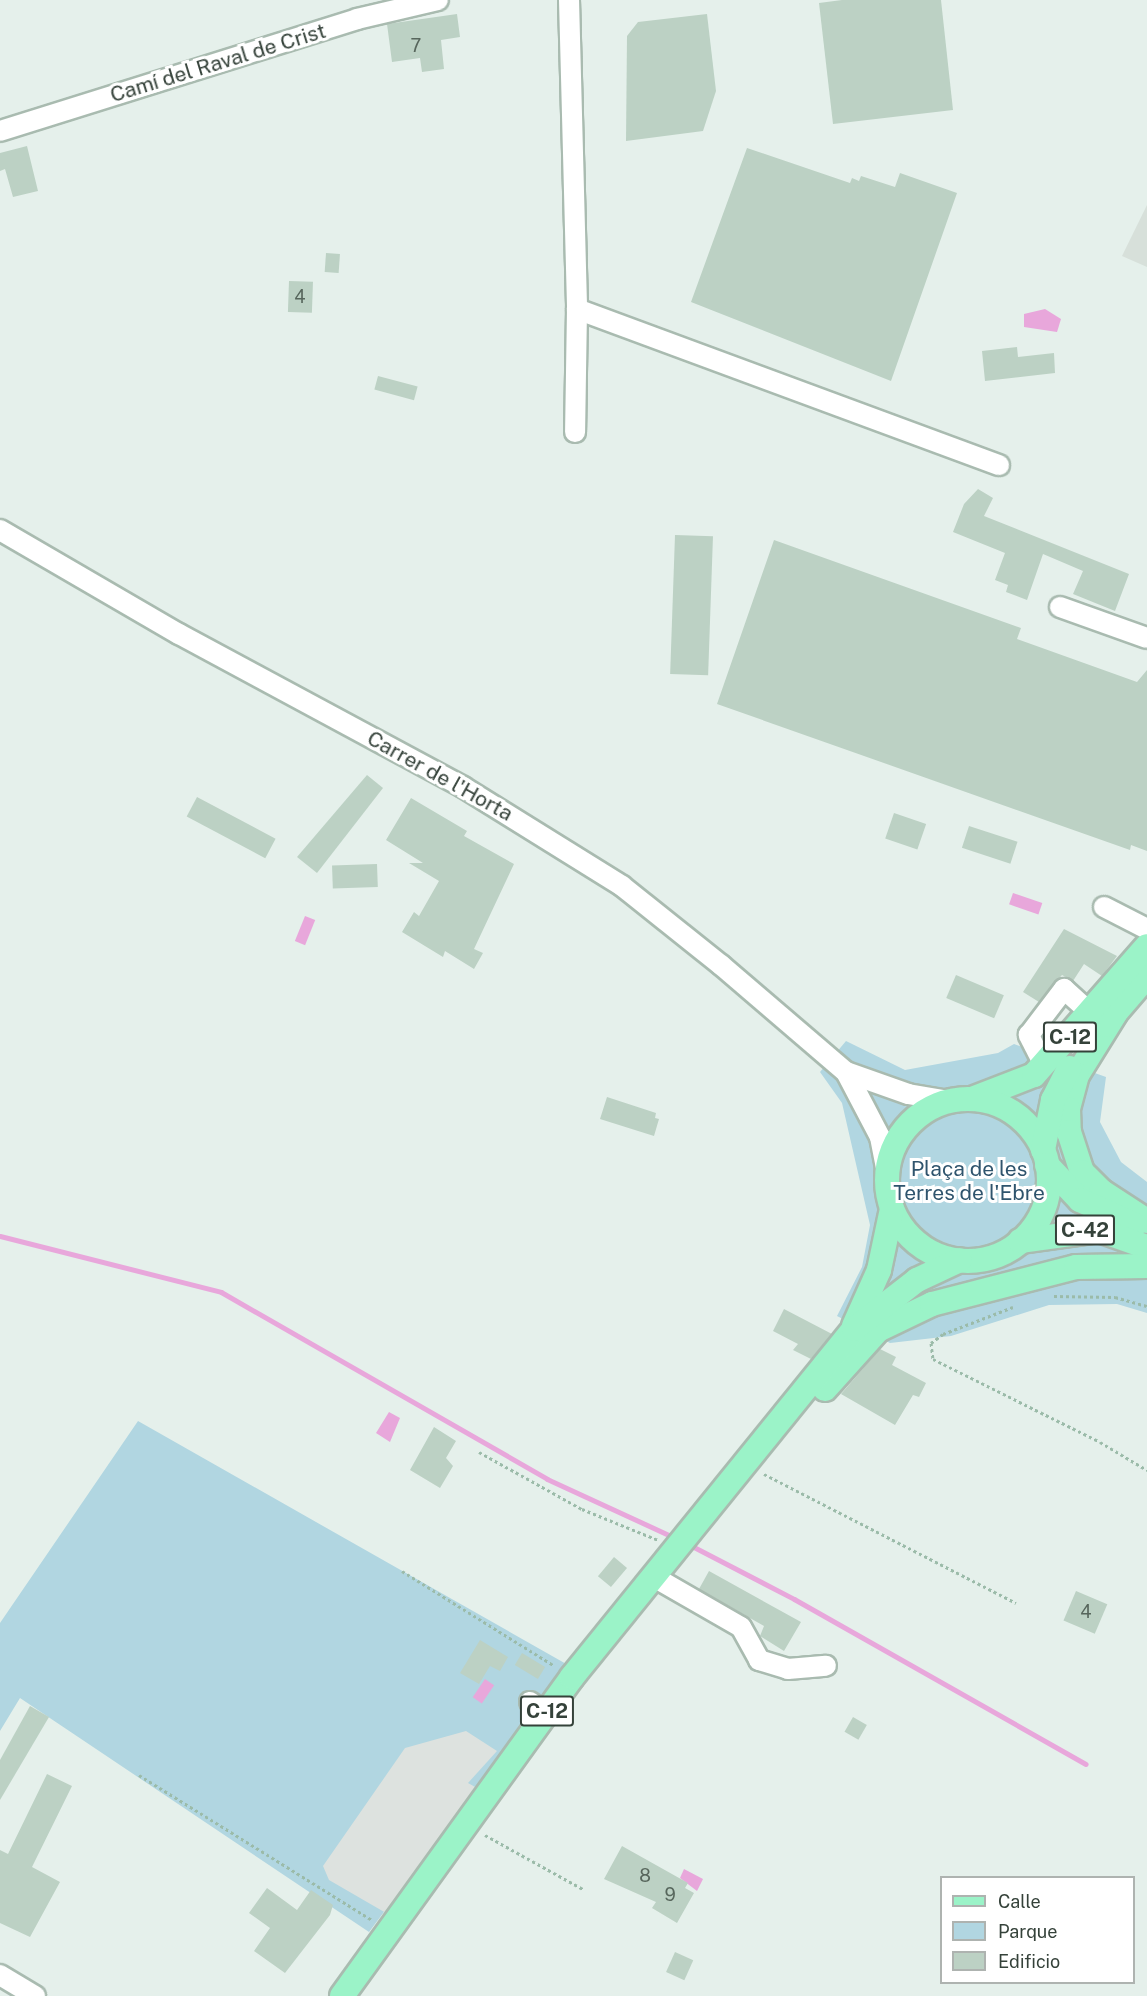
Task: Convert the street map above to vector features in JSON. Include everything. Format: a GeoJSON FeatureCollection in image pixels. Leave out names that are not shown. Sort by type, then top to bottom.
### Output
{"type":"FeatureCollection","features":[{"type":"Feature","properties":{"kind":"main road","name":"C-12"},"geometry":{"type":"LineString","coordinates":[[342,1996],[465,1824],[538,1708],[572,1677],[641,1583],[683,1540],[854,1329],[917,1280],[960,1260],[992,1256],[1020,1241],[1044,1207],[1045,1158],[1053,1100],[1062,1079],[1147,946]]}},
{"type":"Feature","properties":{"kind":"main road","name":"C-12"},"geometry":{"type":"LineString","coordinates":[[854,1329],[879,1270],[892,1209],[887,1174],[896,1141],[910,1123],[928,1110],[1034,1075],[1147,976]]}},
{"type":"Feature","properties":{"kind":"main road"},"geometry":{"type":"LineString","coordinates":[[1103,1013],[1077,1075],[1068,1109],[1069,1132],[1082,1172],[1101,1191],[1147,1221]]}},
{"type":"Feature","properties":{"kind":"main road"},"geometry":{"type":"LineString","coordinates":[[960,1100],[994,1104],[1015,1114],[1032,1130],[1045,1158]]}},
{"type":"Feature","properties":{"kind":"main road","name":"C-42"},"geometry":{"type":"LineString","coordinates":[[1045,1158],[1080,1200],[1117,1220],[1147,1229]]}},
{"type":"Feature","properties":{"kind":"main road","name":"C-12"},"geometry":{"type":"LineString","coordinates":[[892,1209],[919,1244],[960,1260]]}},
{"type":"Feature","properties":{"kind":"main road","name":"C-42"},"geometry":{"type":"LineString","coordinates":[[1020,1241],[1099,1230],[1147,1247]]}},
{"type":"Feature","properties":{"kind":"main road"},"geometry":{"type":"LineString","coordinates":[[760,1445],[800,1419],[878,1330],[932,1304],[1076,1267],[1147,1266]]}},
{"type":"Feature","properties":{"kind":"street","name":"Camí del Raval de Crist"},"geometry":{"type":"LineString","coordinates":[[0,131],[357,19],[438,0]]}},
{"type":"Feature","properties":{"kind":"street"},"geometry":{"type":"LineString","coordinates":[[569,0],[577,309],[575,432]]}},
{"type":"Feature","properties":{"kind":"street"},"geometry":{"type":"LineString","coordinates":[[577,309],[999,465]]}},
{"type":"Feature","properties":{"kind":"street","name":"Carrer de l'Horta"},"geometry":{"type":"LineString","coordinates":[[0,530],[179,634],[463,787],[571,852],[681,932],[846,1072]]}},
{"type":"Feature","properties":{"kind":"street"},"geometry":{"type":"LineString","coordinates":[[1060,607],[1147,638]]}},
{"type":"Feature","properties":{"kind":"street"},"geometry":{"type":"LineString","coordinates":[[1104,907],[1147,929]]}},
{"type":"Feature","properties":{"kind":"street"},"geometry":{"type":"LineString","coordinates":[[1044,1065],[1029,1035],[1064,989],[1103,1013]]}},
{"type":"Feature","properties":{"kind":"street"},"geometry":{"type":"LineString","coordinates":[[846,1072],[908,1094],[960,1100]]}},
{"type":"Feature","properties":{"kind":"street"},"geometry":{"type":"LineString","coordinates":[[846,1072],[880,1137],[887,1174]]}},
{"type":"Feature","properties":{"kind":"street"},"geometry":{"type":"LineString","coordinates":[[641,1583],[741,1627],[759,1660],[788,1669],[826,1666]]}},
{"type":"Feature","properties":{"kind":"street"},"geometry":{"type":"LineString","coordinates":[[0,1975],[35,1996]]}},
{"type":"Feature","properties":{"kind":"path"},"geometry":{"type":"LineString","coordinates":[[1049,1296],[1115,1297],[1147,1306]]}},
{"type":"Feature","properties":{"kind":"path"},"geometry":{"type":"LineString","coordinates":[[1017,1305],[943,1334],[931,1343],[933,1359],[1100,1442],[1147,1470]]}},
{"type":"Feature","properties":{"kind":"path"},"geometry":{"type":"LineString","coordinates":[[479,1452],[582,1509],[683,1540]]}},
{"type":"Feature","properties":{"kind":"path"},"geometry":{"type":"LineString","coordinates":[[745,1464],[1016,1603]]}},
{"type":"Feature","properties":{"kind":"path"},"geometry":{"type":"LineString","coordinates":[[402,1571],[572,1677]]}},
{"type":"Feature","properties":{"kind":"path"},"geometry":{"type":"LineString","coordinates":[[139,1774],[388,1930]]}},
{"type":"Feature","properties":{"kind":"path"},"geometry":{"type":"LineString","coordinates":[[465,1824],[583,1889]]}},
{"type":"Feature","properties":{"kind":"shaded area"},"geometry":{"type":"Polygon","coordinates":[[[1147,205],[1147,267],[1122,256],[1147,205]]]}},
{"type":"Feature","properties":{"kind":"shaded area"},"geometry":{"type":"Polygon","coordinates":[[[1045,309],[1061,319],[1057,332],[1024,327],[1024,314],[1045,309]]]}},
{"type":"Feature","properties":{"kind":"shaded area"},"geometry":{"type":"Polygon","coordinates":[[[1013,893],[1042,903],[1038,914],[1009,904],[1013,893]]]}},
{"type":"Feature","properties":{"kind":"shaded area"},"geometry":{"type":"Polygon","coordinates":[[[305,916],[315,920],[305,945],[295,941],[305,916]]]}},
{"type":"Feature","properties":{"kind":"shaded area"},"geometry":{"type":"Polygon","coordinates":[[[389,1412],[400,1418],[390,1442],[376,1433],[389,1412]]]}},
{"type":"Feature","properties":{"kind":"shaded area"},"geometry":{"type":"Polygon","coordinates":[[[485,1679],[494,1685],[482,1703],[473,1697],[485,1679]]]}},
{"type":"Feature","properties":{"kind":"shaded area"},"geometry":{"type":"Polygon","coordinates":[[[466,1731],[497,1751],[468,1783],[477,1788],[386,1913],[329,1880],[323,1866],[405,1748],[466,1731]]]}},
{"type":"Feature","properties":{"kind":"shaded area"},"geometry":{"type":"Polygon","coordinates":[[[684,1869],[703,1879],[697,1891],[680,1878],[684,1869]]]}},
{"type":"Feature","properties":{"kind":"green space","name":"Plaça de les Terres de l'Ebre"},"geometry":{"type":"Polygon","coordinates":[[[846,1041],[905,1070],[998,1053],[1014,1044],[1106,1077],[1100,1122],[1121,1162],[1147,1182],[1147,1313],[1117,1304],[1049,1305],[951,1336],[890,1343],[837,1316],[862,1267],[870,1225],[842,1103],[820,1072],[846,1041]]]}},
{"type":"Feature","properties":{"kind":"green space"},"geometry":{"type":"Polygon","coordinates":[[[138,1421],[568,1665],[369,1932],[20,1698],[0,1731],[0,1623],[138,1421]]]}},
{"type":"Feature","properties":{"kind":"building"},"geometry":{"type":"Polygon","coordinates":[[[842,0],[941,0],[953,110],[833,124],[819,3],[842,0]]]}},
{"type":"Feature","properties":{"kind":"building"},"geometry":{"type":"Polygon","coordinates":[[[457,14],[460,37],[441,40],[444,69],[422,72],[420,58],[392,62],[387,24],[457,14]]]}},
{"type":"Feature","properties":{"kind":"building"},"geometry":{"type":"Polygon","coordinates":[[[707,14],[716,91],[703,131],[626,141],[627,36],[638,22],[707,14]]]}},
{"type":"Feature","properties":{"kind":"building"},"geometry":{"type":"Polygon","coordinates":[[[27,146],[38,191],[13,197],[5,169],[0,171],[0,153],[27,146]]]}},
{"type":"Feature","properties":{"kind":"building"},"geometry":{"type":"Polygon","coordinates":[[[747,148],[850,183],[852,178],[859,181],[861,176],[895,187],[900,173],[957,193],[891,381],[691,302],[747,148]]]}},
{"type":"Feature","properties":{"kind":"building"},"geometry":{"type":"Polygon","coordinates":[[[326,253],[340,254],[339,273],[325,272],[326,253]]]}},
{"type":"Feature","properties":{"kind":"building"},"geometry":{"type":"Polygon","coordinates":[[[289,281],[313,282],[312,313],[288,312],[289,281]]]}},
{"type":"Feature","properties":{"kind":"building"},"geometry":{"type":"Polygon","coordinates":[[[1017,347],[1018,357],[1054,353],[1055,373],[985,381],[982,351],[1017,347]]]}},
{"type":"Feature","properties":{"kind":"building"},"geometry":{"type":"Polygon","coordinates":[[[378,376],[418,387],[414,400],[374,390],[378,376]]]}},
{"type":"Feature","properties":{"kind":"building"},"geometry":{"type":"Polygon","coordinates":[[[978,489],[993,498],[984,516],[1129,574],[1115,611],[1073,594],[1083,571],[1043,554],[1027,600],[1006,592],[1008,585],[995,580],[1005,553],[953,532],[964,504],[978,489]]]}},
{"type":"Feature","properties":{"kind":"building"},"geometry":{"type":"Polygon","coordinates":[[[675,535],[713,536],[708,675],[670,674],[675,535]]]}},
{"type":"Feature","properties":{"kind":"building"},"geometry":{"type":"Polygon","coordinates":[[[774,540],[1021,628],[1017,639],[1137,682],[1147,670],[1147,851],[1131,845],[1130,850],[717,704],[774,540]]]}},
{"type":"Feature","properties":{"kind":"building"},"geometry":{"type":"Polygon","coordinates":[[[367,775],[383,788],[317,873],[297,857],[367,775]]]}},
{"type":"Feature","properties":{"kind":"building"},"geometry":{"type":"Polygon","coordinates":[[[197,797],[276,839],[265,858],[187,816],[197,797]]]}},
{"type":"Feature","properties":{"kind":"building"},"geometry":{"type":"Polygon","coordinates":[[[411,798],[467,831],[464,836],[514,864],[474,949],[483,953],[474,969],[445,951],[443,957],[402,932],[414,912],[419,916],[439,881],[409,863],[423,863],[386,840],[411,798]]]}},
{"type":"Feature","properties":{"kind":"building"},"geometry":{"type":"Polygon","coordinates":[[[894,813],[926,824],[917,850],[885,839],[894,813]]]}},
{"type":"Feature","properties":{"kind":"building"},"geometry":{"type":"Polygon","coordinates":[[[969,826],[1018,842],[1010,864],[962,848],[969,826]]]}},
{"type":"Feature","properties":{"kind":"building"},"geometry":{"type":"Polygon","coordinates":[[[377,864],[378,887],[333,889],[332,866],[377,864]]]}},
{"type":"Feature","properties":{"kind":"building"},"geometry":{"type":"Polygon","coordinates":[[[1064,929],[1117,956],[1102,976],[1084,964],[1073,981],[1062,975],[1039,1002],[1023,992],[1064,929]]]}},
{"type":"Feature","properties":{"kind":"building"},"geometry":{"type":"Polygon","coordinates":[[[956,975],[1004,995],[994,1018],[946,998],[956,975]]]}},
{"type":"Feature","properties":{"kind":"building"},"geometry":{"type":"Polygon","coordinates":[[[607,1097],[656,1113],[655,1118],[659,1119],[654,1136],[600,1119],[607,1097]]]}},
{"type":"Feature","properties":{"kind":"building"},"geometry":{"type":"Polygon","coordinates":[[[784,1309],[832,1334],[811,1359],[793,1350],[798,1344],[773,1331],[784,1309]]]}},
{"type":"Feature","properties":{"kind":"building"},"geometry":{"type":"Polygon","coordinates":[[[880,1349],[896,1357],[892,1365],[926,1383],[919,1397],[913,1395],[895,1425],[841,1394],[880,1349]]]}},
{"type":"Feature","properties":{"kind":"building"},"geometry":{"type":"Polygon","coordinates":[[[434,1427],[456,1441],[446,1458],[453,1466],[440,1488],[410,1470],[434,1427]]]}},
{"type":"Feature","properties":{"kind":"building"},"geometry":{"type":"Polygon","coordinates":[[[614,1557],[627,1568],[611,1587],[598,1576],[614,1557]]]}},
{"type":"Feature","properties":{"kind":"building"},"geometry":{"type":"Polygon","coordinates":[[[709,1571],[801,1622],[784,1651],[760,1636],[764,1626],[699,1589],[709,1571]]]}},
{"type":"Feature","properties":{"kind":"building"},"geometry":{"type":"Polygon","coordinates":[[[1076,1591],[1107,1604],[1095,1634],[1063,1620],[1076,1591]]]}},
{"type":"Feature","properties":{"kind":"building"},"geometry":{"type":"Polygon","coordinates":[[[480,1640],[508,1657],[500,1671],[490,1666],[479,1684],[460,1673],[480,1640]]]}},
{"type":"Feature","properties":{"kind":"building"},"geometry":{"type":"Polygon","coordinates":[[[522,1653],[545,1667],[538,1679],[515,1665],[522,1653]]]}},
{"type":"Feature","properties":{"kind":"building"},"geometry":{"type":"Polygon","coordinates":[[[30,1706],[49,1717],[0,1800],[0,1760],[30,1706]]]}},
{"type":"Feature","properties":{"kind":"building"},"geometry":{"type":"Polygon","coordinates":[[[853,1717],[867,1725],[858,1740],[844,1732],[853,1717]]]}},
{"type":"Feature","properties":{"kind":"building"},"geometry":{"type":"Polygon","coordinates":[[[47,1774],[72,1786],[32,1867],[60,1882],[30,1937],[0,1923],[0,1850],[8,1854],[47,1774]]]}},
{"type":"Feature","properties":{"kind":"building"},"geometry":{"type":"Polygon","coordinates":[[[622,1846],[688,1883],[685,1888],[694,1893],[677,1923],[652,1908],[656,1902],[604,1879],[622,1846]]]}},
{"type":"Feature","properties":{"kind":"building"},"geometry":{"type":"Polygon","coordinates":[[[267,1888],[297,1910],[311,1890],[333,1905],[330,1915],[285,1973],[254,1951],[270,1928],[249,1913],[267,1888]]]}},
{"type":"Feature","properties":{"kind":"building"},"geometry":{"type":"Polygon","coordinates":[[[675,1952],[693,1960],[684,1980],[666,1972],[675,1952]]]}},
{"type":"Feature","properties":{"kind":"waterway"},"geometry":{"type":"LineString","coordinates":[[0,1236],[221,1292],[547,1479],[675,1538]]}},
{"type":"Feature","properties":{"kind":"waterway"},"geometry":{"type":"LineString","coordinates":[[686,1543],[794,1599],[1086,1764]]}}]}
